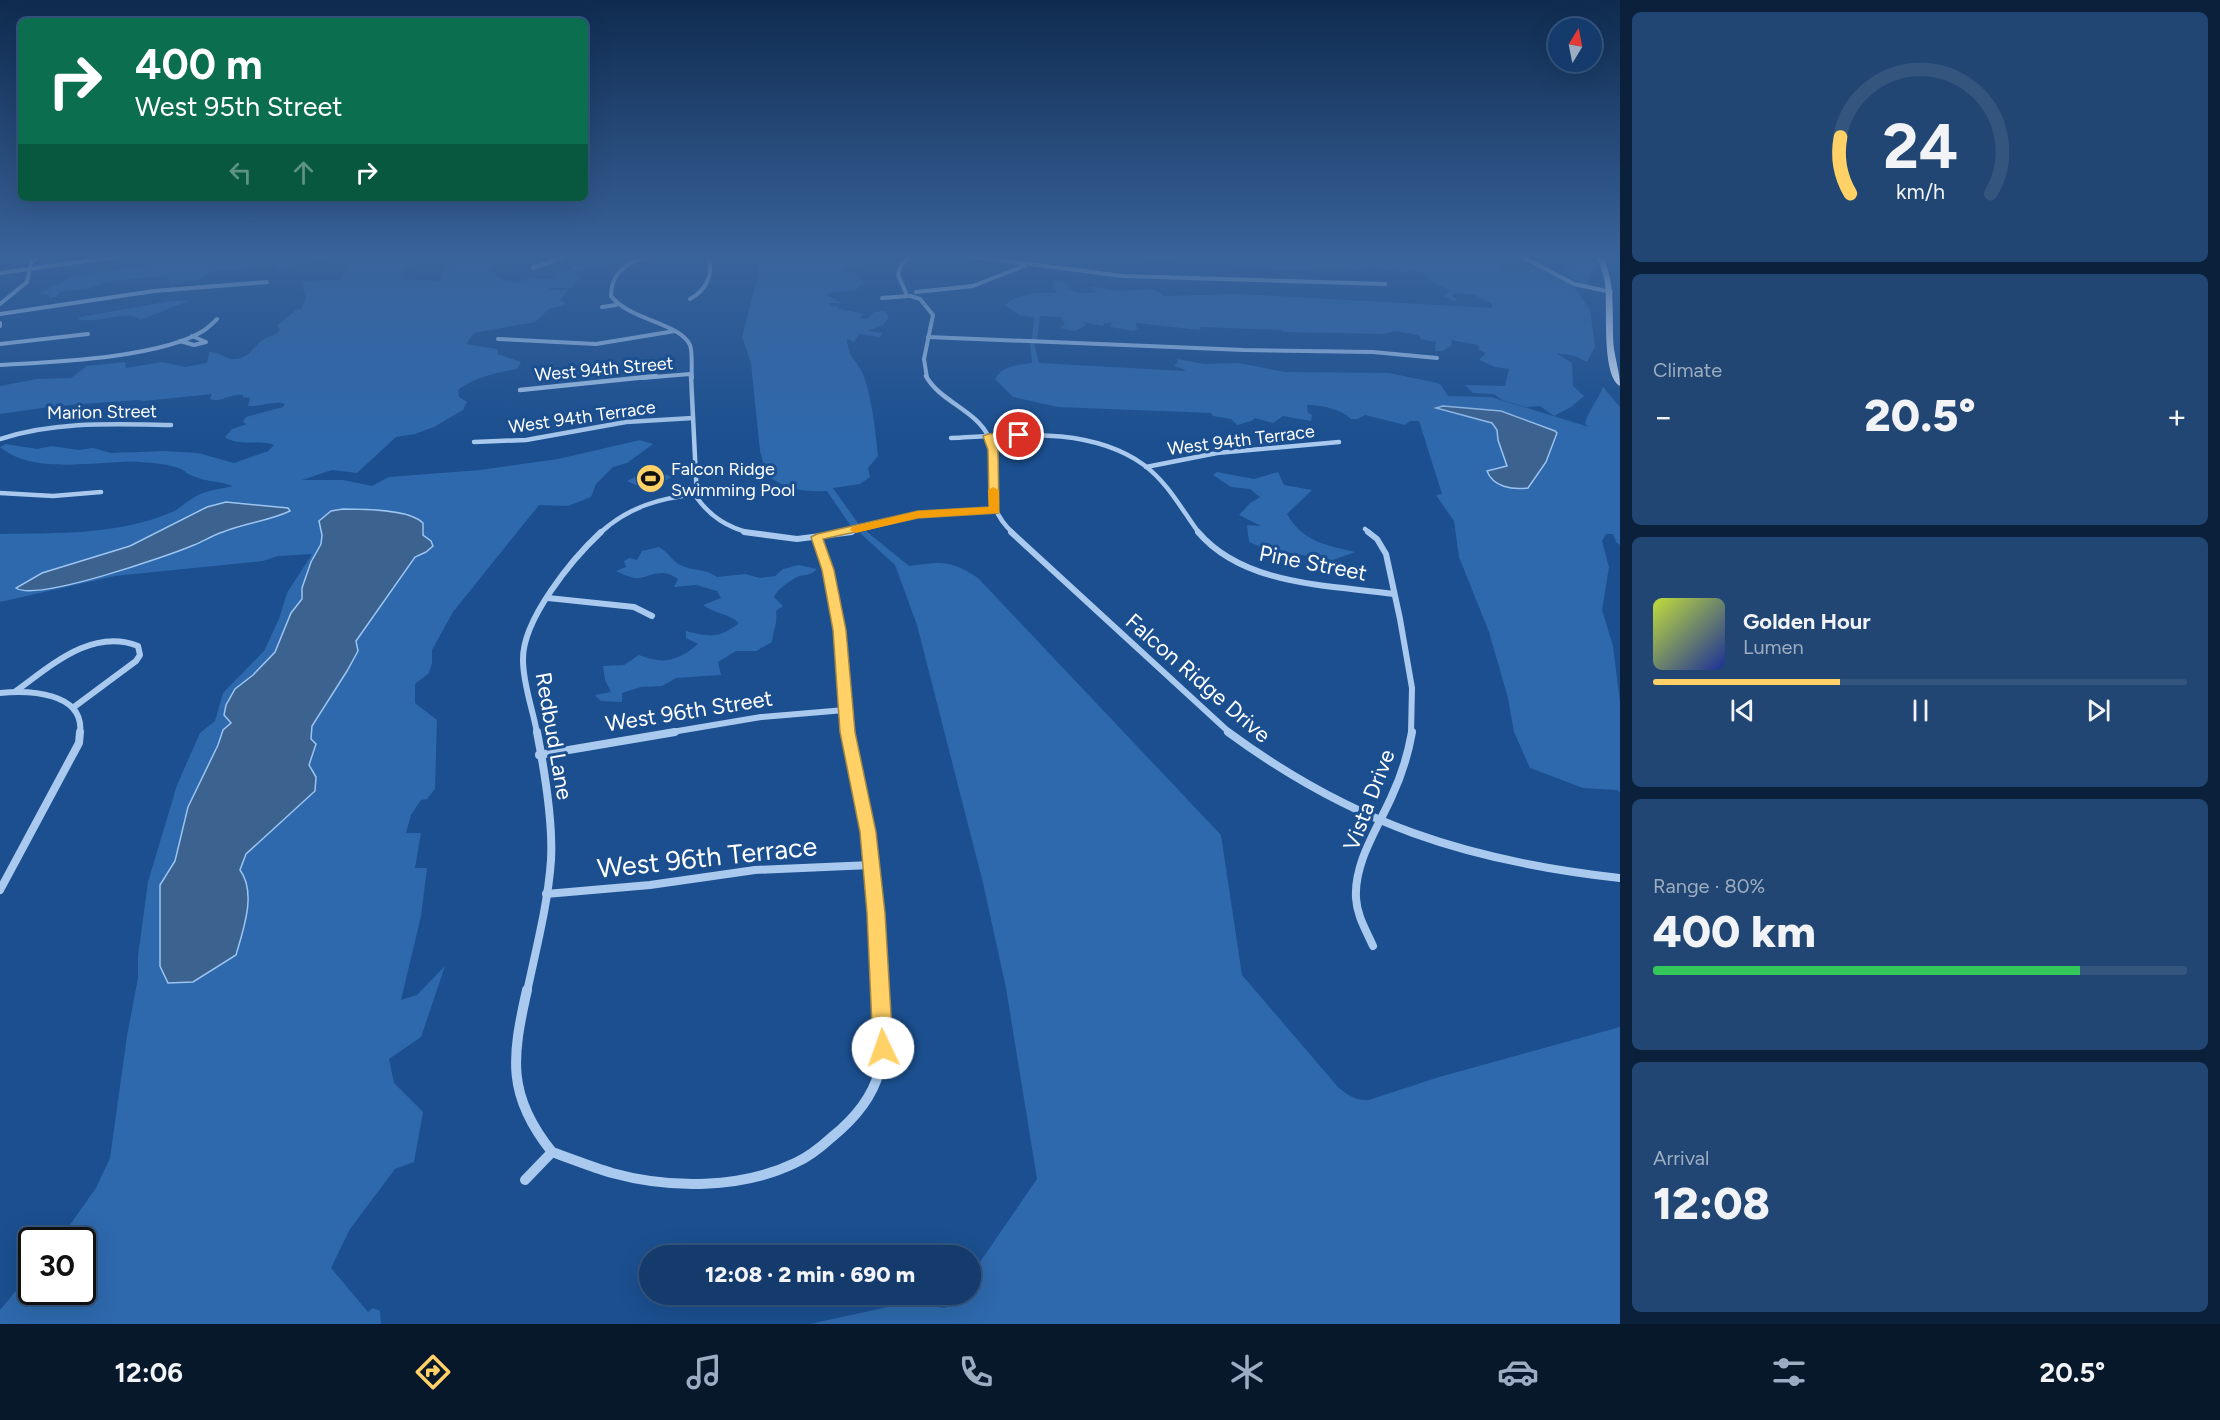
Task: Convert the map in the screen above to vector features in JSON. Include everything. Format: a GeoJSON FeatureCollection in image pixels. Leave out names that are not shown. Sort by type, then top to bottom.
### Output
{"type":"FeatureCollection","features":[{"type":"Feature","properties":{"kind":"main road"},"geometry":{"type":"LineString","coordinates":[[1611,319],[1612,361],[1620,384]]}},
{"type":"Feature","properties":{"kind":"street"},"geometry":{"type":"LineString","coordinates":[[0,365],[105,357],[192,336],[210,327],[217,319]]}},
{"type":"Feature","properties":{"kind":"street"},"geometry":{"type":"LineString","coordinates":[[650,319],[675,330],[690,345],[697,494],[704,510],[729,527],[771,536],[817,537],[918,515],[995,510],[993,450],[988,436],[973,416],[927,378],[923,358],[932,319]]}},
{"type":"Feature","properties":{"kind":"street"},"geometry":{"type":"LineString","coordinates":[[498,339],[596,344],[630,340],[675,330]]}},
{"type":"Feature","properties":{"kind":"street"},"geometry":{"type":"LineString","coordinates":[[0,344],[88,334]]}},
{"type":"Feature","properties":{"kind":"street"},"geometry":{"type":"LineString","coordinates":[[180,340],[194,345],[206,342],[192,336]]}},
{"type":"Feature","properties":{"kind":"street"},"geometry":{"type":"LineString","coordinates":[[928,337],[1244,350],[1373,352],[1437,358]]}},
{"type":"Feature","properties":{"kind":"street","name":"West 94th Street"},"geometry":{"type":"LineString","coordinates":[[520,390],[690,374]]}},
{"type":"Feature","properties":{"kind":"street","name":"West 94th Terrace"},"geometry":{"type":"LineString","coordinates":[[474,442],[526,440],[626,422],[693,418]]}},
{"type":"Feature","properties":{"kind":"street","name":"Marion Street"},"geometry":{"type":"LineString","coordinates":[[0,439],[38,428],[67,423],[171,424]]}},
{"type":"Feature","properties":{"kind":"street","name":"Pine Street"},"geometry":{"type":"LineString","coordinates":[[988,436],[1031,435],[1067,438],[1113,450],[1146,467],[1166,486],[1204,540],[1236,562],[1284,577],[1394,594]]}},
{"type":"Feature","properties":{"kind":"street"},"geometry":{"type":"LineString","coordinates":[[951,438],[988,436]]}},
{"type":"Feature","properties":{"kind":"street","name":"West 94th Terrace"},"geometry":{"type":"LineString","coordinates":[[1146,467],[1217,453],[1339,442]]}},
{"type":"Feature","properties":{"kind":"street"},"geometry":{"type":"LineString","coordinates":[[0,493],[54,496],[101,492]]}},
{"type":"Feature","properties":{"kind":"street","name":"Redbud Lane"},"geometry":{"type":"LineString","coordinates":[[552,1152],[536,1132],[526,1111],[517,1087],[515,1061],[518,1031],[551,859],[547,802],[522,665],[528,630],[577,556],[624,516],[648,503],[697,494]]}},
{"type":"Feature","properties":{"kind":"street","name":"Falcon Ridge Drive"},"geometry":{"type":"LineString","coordinates":[[995,510],[1018,540],[1223,728],[1264,760],[1300,782],[1380,822],[1451,847],[1495,859],[1567,873],[1620,878]]}},
{"type":"Feature","properties":{"kind":"street","name":"Vista Drive"},"geometry":{"type":"LineString","coordinates":[[1365,529],[1383,547],[1411,678],[1412,729],[1398,783],[1365,856],[1356,896],[1358,912],[1373,946]]}},
{"type":"Feature","properties":{"kind":"street"},"geometry":{"type":"LineString","coordinates":[[525,1180],[552,1152],[612,1173],[659,1182],[718,1181],[751,1177],[795,1163],[819,1149],[849,1123],[871,1095],[883,1060],[876,913],[868,832],[845,710],[840,630],[828,570],[817,537]]}},
{"type":"Feature","properties":{"kind":"street"},"geometry":{"type":"LineString","coordinates":[[548,598],[634,607],[652,616]]}},
{"type":"Feature","properties":{"kind":"street"},"geometry":{"type":"LineString","coordinates":[[16,691],[84,646],[118,640],[138,646],[140,655],[136,661],[74,707]]}},
{"type":"Feature","properties":{"kind":"street"},"geometry":{"type":"LineString","coordinates":[[0,693],[16,691],[62,700],[74,707],[81,718],[82,734],[0,890]]}},
{"type":"Feature","properties":{"kind":"street","name":"West 96th Street"},"geometry":{"type":"LineString","coordinates":[[539,755],[761,717],[845,710]]}},
{"type":"Feature","properties":{"kind":"street","name":"West 96th Terrace"},"geometry":{"type":"LineString","coordinates":[[546,894],[650,885],[755,870],[871,865]]}},
{"type":"Feature","properties":{"kind":"shaded area"},"geometry":{"type":"Polygon","coordinates":[[[285,319],[538,319],[535,322],[474,333],[466,344],[497,349],[498,354],[521,362],[517,369],[478,379],[458,390],[459,397],[467,402],[463,410],[434,427],[415,434],[396,437],[357,473],[332,470],[302,480],[343,480],[372,486],[389,477],[480,470],[558,459],[640,440],[653,444],[627,463],[613,467],[596,484],[591,497],[568,506],[539,505],[453,612],[432,650],[429,673],[415,684],[415,703],[437,720],[435,789],[427,799],[421,800],[411,815],[406,833],[421,833],[415,868],[427,868],[421,916],[401,1000],[417,995],[445,966],[421,1037],[389,1059],[394,1083],[423,1112],[414,1162],[395,1169],[350,1229],[331,1268],[368,1312],[373,1308],[380,1311],[381,1324],[0,1324],[0,1310],[18,1289],[18,1305],[96,1305],[96,1227],[68,1227],[96,1188],[110,1158],[127,1036],[138,978],[138,956],[148,882],[177,785],[200,733],[215,721],[223,693],[264,651],[279,619],[287,593],[312,554],[115,576],[0,602],[0,534],[86,531],[129,525],[170,513],[202,493],[233,486],[198,478],[181,469],[166,465],[140,462],[48,464],[14,456],[0,447],[6,444],[37,449],[52,446],[78,450],[93,448],[111,453],[165,451],[198,453],[234,463],[268,451],[274,445],[236,442],[225,437],[232,429],[247,424],[243,422],[246,417],[283,407],[285,404],[248,406],[250,398],[243,397],[243,395],[214,400],[210,399],[212,394],[56,406],[0,414],[0,386],[37,379],[71,378],[87,366],[125,362],[126,368],[162,362],[185,367],[207,363],[209,352],[238,359],[264,339],[276,334],[280,330],[277,326],[285,319]]]}},
{"type":"Feature","properties":{"kind":"shaded area"},"geometry":{"type":"Polygon","coordinates":[[[747,319],[888,319],[883,325],[867,331],[883,333],[880,337],[859,334],[854,342],[847,339],[850,354],[862,372],[868,390],[878,456],[868,468],[870,477],[860,484],[833,488],[860,526],[852,528],[827,491],[791,488],[771,478],[770,469],[763,462],[760,451],[751,363],[742,337],[747,319]]]}},
{"type":"Feature","properties":{"kind":"shaded area"},"geometry":{"type":"Polygon","coordinates":[[[1034,319],[1040,319],[1037,340],[1032,340],[1034,319]]]}},
{"type":"Feature","properties":{"kind":"shaded area"},"geometry":{"type":"Polygon","coordinates":[[[1062,319],[1591,319],[1595,347],[1587,362],[1575,356],[1556,353],[1572,363],[1573,386],[1584,396],[1571,407],[1554,416],[1540,406],[1526,407],[1502,400],[1494,394],[1473,393],[1465,385],[1505,386],[1509,369],[1495,367],[1479,360],[1486,353],[1477,349],[1480,348],[1478,345],[1451,340],[1452,345],[1442,351],[1435,351],[1436,342],[1421,339],[1419,335],[1395,331],[1384,334],[1284,332],[1282,330],[1201,327],[1200,330],[1137,323],[1135,325],[1138,328],[1134,331],[1110,327],[1112,323],[1104,323],[1103,326],[1083,322],[1086,325],[1075,331],[1060,328],[1065,324],[1062,319]]]}},
{"type":"Feature","properties":{"kind":"shaded area"},"geometry":{"type":"Polygon","coordinates":[[[1030,343],[1034,343],[1039,363],[1185,371],[1174,366],[1178,362],[1177,359],[1204,364],[1238,363],[1285,372],[1389,373],[1437,383],[1448,396],[1491,397],[1589,427],[1585,424],[1586,419],[1603,387],[1620,407],[1620,545],[1613,534],[1606,534],[1602,541],[1609,567],[1602,610],[1613,646],[1620,702],[1620,792],[1583,788],[1530,768],[1514,732],[1508,698],[1489,632],[1459,557],[1454,521],[1436,495],[1442,494],[1419,421],[1410,421],[1405,425],[1365,415],[1358,419],[1351,419],[1336,410],[1312,405],[1307,405],[1308,413],[1312,415],[1311,421],[1283,416],[1273,423],[1255,418],[1237,425],[1231,419],[1213,416],[1211,413],[1058,407],[1013,397],[995,379],[1007,368],[1032,363],[1030,343]]]}},
{"type":"Feature","properties":{"kind":"shaded area"},"geometry":{"type":"Polygon","coordinates":[[[1443,406],[1501,411],[1555,431],[1557,433],[1546,462],[1528,488],[1498,484],[1487,471],[1507,466],[1497,430],[1492,423],[1436,408],[1443,406]]]}},
{"type":"Feature","properties":{"kind":"shaded area","name":"Falcon Ridge Swimming Pool"},"geometry":{"type":"Polygon","coordinates":[[[652,469],[672,477],[648,490],[627,481],[652,469]]]}},
{"type":"Feature","properties":{"kind":"shaded area"},"geometry":{"type":"Polygon","coordinates":[[[1217,472],[1254,479],[1278,472],[1284,485],[1312,490],[1287,514],[1293,523],[1300,531],[1316,541],[1355,552],[1333,560],[1266,549],[1249,542],[1247,525],[1261,526],[1239,515],[1250,503],[1260,497],[1250,489],[1231,487],[1213,475],[1217,472]]]}},
{"type":"Feature","properties":{"kind":"shaded area"},"geometry":{"type":"Polygon","coordinates":[[[226,502],[288,508],[290,511],[231,529],[180,551],[103,576],[49,589],[28,591],[16,588],[42,573],[130,546],[207,507],[226,502]]]}},
{"type":"Feature","properties":{"kind":"shaded area"},"geometry":{"type":"Polygon","coordinates":[[[343,509],[397,512],[417,518],[423,523],[423,535],[431,541],[433,546],[415,557],[356,641],[358,651],[312,726],[311,739],[316,744],[309,765],[316,777],[315,791],[246,854],[240,870],[248,889],[247,912],[236,955],[193,982],[168,983],[160,966],[160,885],[175,861],[188,807],[223,730],[231,723],[224,715],[226,705],[235,689],[253,675],[275,652],[291,613],[302,599],[302,588],[311,562],[321,544],[319,521],[331,511],[343,509]]]}},
{"type":"Feature","properties":{"kind":"shaded area"},"geometry":{"type":"Polygon","coordinates":[[[866,531],[909,566],[945,563],[978,578],[1221,835],[1242,975],[1338,1087],[1349,1095],[1360,1100],[1369,1100],[1439,1077],[1620,1027],[1620,1324],[810,1324],[897,1305],[945,1308],[947,1305],[981,1305],[981,1260],[1037,1179],[1006,988],[983,883],[917,625],[895,565],[860,533],[866,531]]]}},
{"type":"Feature","properties":{"kind":"shaded area"},"geometry":{"type":"Polygon","coordinates":[[[659,547],[682,566],[717,577],[745,574],[760,578],[775,576],[783,569],[799,565],[817,569],[811,574],[792,580],[775,594],[774,597],[783,606],[776,611],[772,642],[756,651],[736,651],[718,662],[721,675],[676,678],[662,686],[641,687],[622,693],[622,702],[601,701],[595,695],[611,692],[605,680],[603,666],[624,665],[639,655],[656,660],[677,658],[698,644],[686,638],[686,631],[701,635],[714,635],[725,632],[739,623],[703,605],[721,598],[717,591],[696,585],[674,587],[678,579],[667,574],[659,573],[637,578],[616,571],[626,567],[624,561],[630,558],[637,560],[642,551],[659,547]]]}},
{"type":"Feature","properties":{"kind":"slow traffic"},"geometry":{"type":"LineString","coordinates":[[856,530],[918,515],[962,510],[995,510],[993,490]]}},
{"type":"Feature","properties":{"kind":"place","name":"Falcon Ridge Swimming Pool"},"geometry":{"type":"Point","coordinates":[650,479]}},
{"type":"Feature","properties":{"kind":"route"},"geometry":{"type":"LineString","coordinates":[[883,1048],[876,913],[868,832],[848,732],[840,630],[828,570],[817,537],[844,533],[918,515],[962,510],[995,510],[993,450],[988,436],[1019,435]]}}]}
